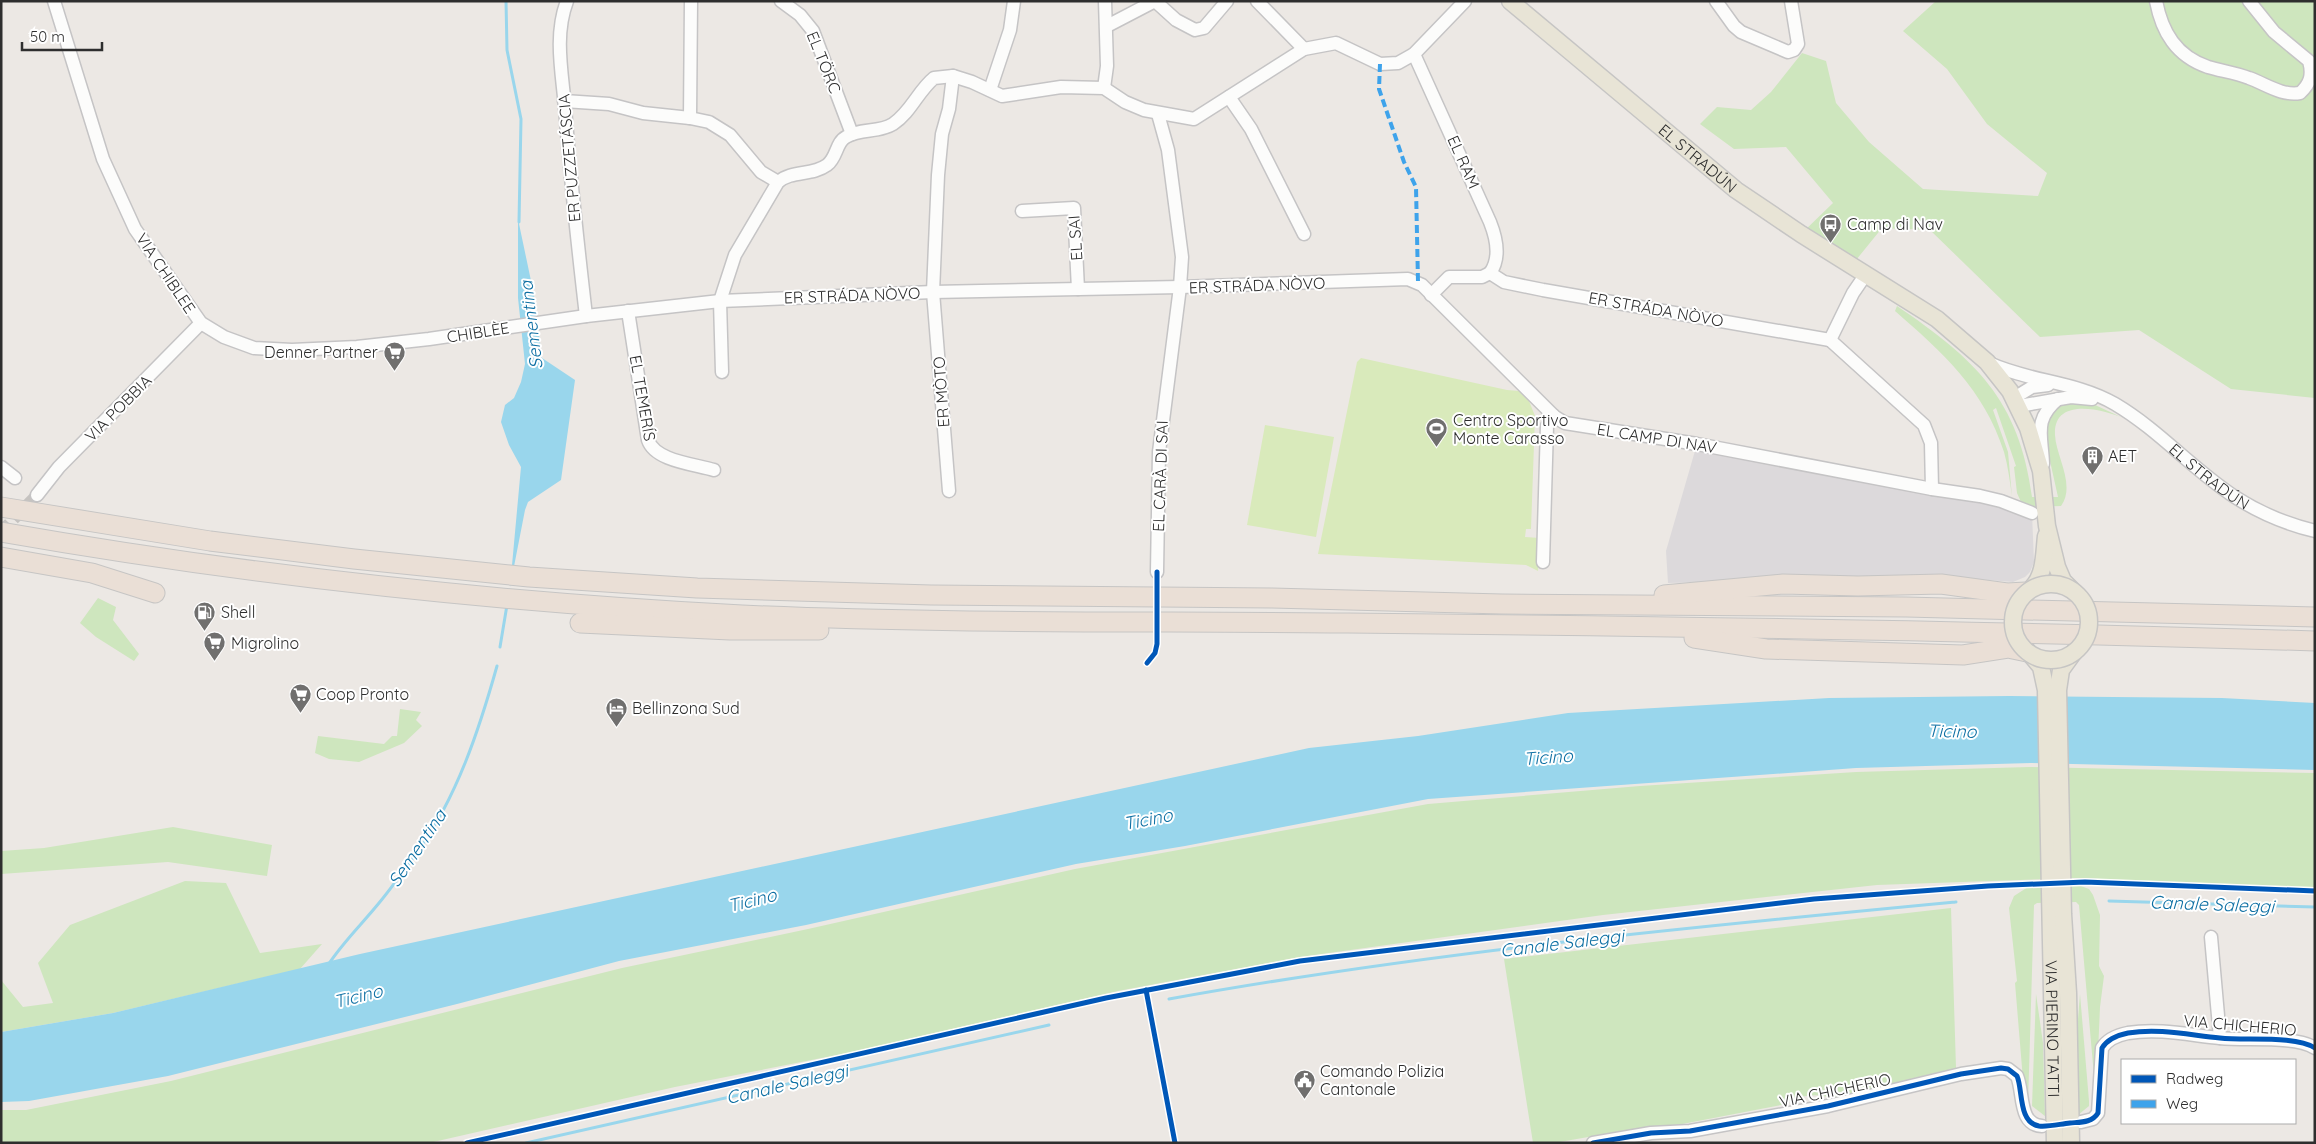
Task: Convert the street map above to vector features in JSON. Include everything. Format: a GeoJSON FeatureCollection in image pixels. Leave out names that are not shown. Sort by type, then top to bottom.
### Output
{"type":"FeatureCollection","features":[{"type":"Feature","properties":{"kind":"highway"},"geometry":{"type":"LineString","coordinates":[[1,507],[219,542],[470,571],[529,577],[706,588],[845,594],[1906,607],[2315,617]]}},
{"type":"Feature","properties":{"kind":"highway"},"geometry":{"type":"LineString","coordinates":[[1,532],[230,568],[467,596],[736,614],[941,620],[1618,626],[2315,642]]}},
{"type":"Feature","properties":{"kind":"highway"},"geometry":{"type":"LineString","coordinates":[[1,557],[92,572],[155,593]]}},
{"type":"Feature","properties":{"kind":"highway"},"geometry":{"type":"LineString","coordinates":[[1565,604],[1783,584],[1874,586],[1941,584],[2007,593],[2029,590]]}},
{"type":"Feature","properties":{"kind":"highway"},"geometry":{"type":"LineString","coordinates":[[580,623],[730,630],[908,631],[941,620]]}},
{"type":"Feature","properties":{"kind":"highway"},"geometry":{"type":"LineString","coordinates":[[1618,626],[1766,649],[1963,655],[2008,648],[2029,653]]}},
{"type":"Feature","properties":{"kind":"main road","name":"EL STRADÚN"},"geometry":{"type":"LineString","coordinates":[[1510,1],[1736,190],[1764,210],[1937,319],[1987,362],[2016,402],[2037,453],[2044,491],[2047,526]]}},
{"type":"Feature","properties":{"kind":"main road"},"geometry":{"type":"LineString","coordinates":[[2047,526],[2042,570],[2037,583],[2016,606],[2012,622],[2014,633],[2041,668],[2046,690],[2057,914]]}},
{"type":"Feature","properties":{"kind":"main road"},"geometry":{"type":"LineString","coordinates":[[2047,526],[2060,575],[2081,598],[2087,609],[2089,621],[2085,638],[2061,670],[2058,690],[2057,914]]}},
{"type":"Feature","properties":{"kind":"main road"},"geometry":{"type":"LineString","coordinates":[[2029,590],[2053,583],[2072,590]]}},
{"type":"Feature","properties":{"kind":"main road"},"geometry":{"type":"LineString","coordinates":[[2029,653],[2042,659],[2053,660],[2064,658],[2074,652]]}},
{"type":"Feature","properties":{"kind":"main road","name":"VIA PIERINO TATTI"},"geometry":{"type":"LineString","coordinates":[[2055,1143],[2057,914]]}},
{"type":"Feature","properties":{"kind":"main road","name":"VIA PIERINO TATTI"},"geometry":{"type":"LineString","coordinates":[[2057,914],[2068,993],[2071,1143]]}},
{"type":"Feature","properties":{"kind":"street","name":"VIA CHIBLEE"},"geometry":{"type":"LineString","coordinates":[[54,1],[103,159],[118,194],[149,252],[200,324],[239,344],[275,350],[350,348],[429,339]]}},
{"type":"Feature","properties":{"kind":"street","name":"ER PUZZETÁSCIA"},"geometry":{"type":"LineString","coordinates":[[567,1],[561,20],[560,31],[564,102],[570,181],[586,316]]}},
{"type":"Feature","properties":{"kind":"street"},"geometry":{"type":"LineString","coordinates":[[690,118],[691,1]]}},
{"type":"Feature","properties":{"kind":"street","name":"EL TÖRC"},"geometry":{"type":"LineString","coordinates":[[781,1],[800,15],[813,31],[852,134]]}},
{"type":"Feature","properties":{"kind":"street"},"geometry":{"type":"LineString","coordinates":[[990,90],[1010,30],[1014,15],[1014,1]]}},
{"type":"Feature","properties":{"kind":"street"},"geometry":{"type":"LineString","coordinates":[[1104,88],[1107,66],[1105,1]]}},
{"type":"Feature","properties":{"kind":"street"},"geometry":{"type":"LineString","coordinates":[[1107,26],[1155,1],[1176,20],[1195,30],[1204,28],[1227,1]]}},
{"type":"Feature","properties":{"kind":"street"},"geometry":{"type":"LineString","coordinates":[[1257,1],[1304,49]]}},
{"type":"Feature","properties":{"kind":"street"},"geometry":{"type":"LineString","coordinates":[[722,372],[720,301],[735,255],[778,182],[786,176],[815,171],[828,165],[841,141],[852,134],[877,131],[888,127],[904,115],[930,82],[939,76],[953,76],[1002,96],[1061,87],[1104,88],[1125,102],[1158,114],[1194,119],[1304,49],[1340,43],[1380,64],[1398,62],[1414,54],[1465,1]]}},
{"type":"Feature","properties":{"kind":"street"},"geometry":{"type":"LineString","coordinates":[[1716,1],[1741,32],[1788,52],[1794,50],[1798,44],[1792,1]]}},
{"type":"Feature","properties":{"kind":"street"},"geometry":{"type":"LineString","coordinates":[[2156,1],[2166,34],[2172,44],[2184,54],[2208,67],[2238,74],[2278,91],[2300,93],[2309,83],[2311,75],[2309,61],[2274,32],[2249,1]]}},
{"type":"Feature","properties":{"kind":"street","name":"EL RAM"},"geometry":{"type":"LineString","coordinates":[[1414,54],[1490,222],[1496,247],[1494,268],[1490,273]]}},
{"type":"Feature","properties":{"kind":"street","name":"ER MÒTO"},"geometry":{"type":"LineString","coordinates":[[949,491],[933,292],[939,159],[942,134],[949,109],[953,76]]}},
{"type":"Feature","properties":{"kind":"street"},"geometry":{"type":"LineString","coordinates":[[1229,97],[1251,129],[1304,234]]}},
{"type":"Feature","properties":{"kind":"street"},"geometry":{"type":"LineString","coordinates":[[564,102],[609,104],[643,113],[709,122],[730,136],[761,172],[778,182]]}},
{"type":"Feature","properties":{"kind":"street","name":"EL CARÀ DI SAI"},"geometry":{"type":"LineString","coordinates":[[1157,572],[1159,452],[1180,287],[1182,257],[1166,137],[1158,114]]}},
{"type":"Feature","properties":{"kind":"street","name":"EL SAI"},"geometry":{"type":"LineString","coordinates":[[1022,211],[1074,208],[1078,289]]}},
{"type":"Feature","properties":{"kind":"street"},"geometry":{"type":"LineString","coordinates":[[1431,295],[1449,277],[1482,277],[1490,273]]}},
{"type":"Feature","properties":{"kind":"street","name":"ER STRÁDA NÒVO"},"geometry":{"type":"LineString","coordinates":[[1490,273],[1504,282],[1543,290],[1830,340]]}},
{"type":"Feature","properties":{"kind":"street"},"geometry":{"type":"LineString","coordinates":[[1866,274],[1853,293],[1830,340],[1924,425],[1931,443],[1932,489]]}},
{"type":"Feature","properties":{"kind":"street","name":"ER STRÁDA NÒVO"},"geometry":{"type":"LineString","coordinates":[[586,316],[720,301],[933,292],[1180,287],[1408,279],[1418,282],[1431,295]]}},
{"type":"Feature","properties":{"kind":"street","name":"EL CAMP DI NAV"},"geometry":{"type":"LineString","coordinates":[[1431,295],[1554,416],[1572,424],[1697,444],[1932,489],[1993,498],[2032,513]]}},
{"type":"Feature","properties":{"kind":"street","name":"EL TEMERÍS"},"geometry":{"type":"LineString","coordinates":[[628,311],[648,440],[652,449],[661,456],[714,470]]}},
{"type":"Feature","properties":{"kind":"street","name":"CHIBLÈE"},"geometry":{"type":"LineString","coordinates":[[429,339],[586,316]]}},
{"type":"Feature","properties":{"kind":"street","name":"VIA POBBIA"},"geometry":{"type":"LineString","coordinates":[[37,495],[59,467],[200,324]]}},
{"type":"Feature","properties":{"kind":"street"},"geometry":{"type":"LineString","coordinates":[[1987,362],[2023,376],[2086,390],[2116,405]]}},
{"type":"Feature","properties":{"kind":"street"},"geometry":{"type":"LineString","coordinates":[[2016,402],[2032,387],[2061,384]]}},
{"type":"Feature","properties":{"kind":"street"},"geometry":{"type":"LineString","coordinates":[[2016,402],[2079,396],[2116,405]]}},
{"type":"Feature","properties":{"kind":"street"},"geometry":{"type":"LineString","coordinates":[[2044,491],[2041,420],[2046,410],[2058,399]]}},
{"type":"Feature","properties":{"kind":"street","name":"EL STRADÚN"},"geometry":{"type":"LineString","coordinates":[[2116,405],[2150,428],[2233,496],[2273,518],[2315,531]]}},
{"type":"Feature","properties":{"kind":"street"},"geometry":{"type":"LineString","coordinates":[[1543,562],[1547,426],[1554,416]]}},
{"type":"Feature","properties":{"kind":"street"},"geometry":{"type":"LineString","coordinates":[[1,467],[15,478]]}},
{"type":"Feature","properties":{"kind":"street"},"geometry":{"type":"LineString","coordinates":[[2212,937],[2220,1038]]}},
{"type":"Feature","properties":{"kind":"street","name":"VIA CHICHERIO"},"geometry":{"type":"LineString","coordinates":[[2081,1122],[2093,1119],[2098,1113],[2102,1048],[2111,1040],[2128,1034],[2182,1032],[2220,1038],[2300,1042],[2315,1048]]}},
{"type":"Feature","properties":{"kind":"street","name":"VIA CHICHERIO"},"geometry":{"type":"LineString","coordinates":[[1593,1143],[1652,1138],[1828,1106],[1961,1074],[2001,1068],[2008,1069],[2017,1076],[2025,1113],[2032,1123],[2042,1126]]}},
{"type":"Feature","properties":{"kind":"shaded area"},"geometry":{"type":"Polygon","coordinates":[[[1697,444],[2032,513],[2034,562],[2030,572],[2025,577],[2013,582],[1939,576],[1668,583],[1666,551],[1697,444]]]}},
{"type":"Feature","properties":{"kind":"green space"},"geometry":{"type":"Polygon","coordinates":[[[1936,1],[2315,1],[2315,398],[2231,389],[2139,330],[2040,337],[1930,230],[1882,228],[1852,265],[1801,234],[1833,203],[1786,147],[1734,149],[1700,124],[1717,107],[1751,110],[1771,92],[1802,53],[1826,61],[1836,103],[1869,142],[1923,189],[2038,196],[2047,173],[1987,124],[1947,69],[1903,31],[1936,1]]]}},
{"type":"Feature","properties":{"kind":"green space"},"geometry":{"type":"Polygon","coordinates":[[[1897,306],[1949,344],[1971,364],[1989,385],[2004,407],[2016,433],[2026,463],[2032,497],[2058,497],[2044,434],[2048,418],[2057,408],[2066,403],[2093,404],[2123,418],[2092,409],[2080,409],[2062,415],[2056,423],[2056,444],[2067,489],[2061,506],[2032,507],[2021,502],[2017,493],[2014,467],[2016,466],[1996,408],[1993,410],[2008,452],[2012,497],[2004,452],[1996,430],[1985,409],[1960,373],[1929,341],[1895,311],[1897,306]]]}},
{"type":"Feature","properties":{"kind":"green space","name":"Centro Sportivo Monte Carasso"},"geometry":{"type":"Polygon","coordinates":[[[1361,358],[1519,391],[1529,401],[1535,416],[1531,529],[1526,529],[1525,537],[1540,538],[1538,571],[1526,565],[1318,554],[1357,362],[1361,358]]]}},
{"type":"Feature","properties":{"kind":"green space"},"geometry":{"type":"Polygon","coordinates":[[[1265,425],[1334,437],[1316,537],[1247,525],[1265,425]]]}},
{"type":"Feature","properties":{"kind":"green space"},"geometry":{"type":"Polygon","coordinates":[[[98,598],[116,607],[113,620],[139,654],[134,661],[96,637],[80,623],[98,598]]]}},
{"type":"Feature","properties":{"kind":"green space"},"geometry":{"type":"Polygon","coordinates":[[[400,709],[421,712],[416,720],[422,726],[404,743],[359,762],[329,759],[315,753],[318,736],[384,744],[392,736],[397,736],[400,709]]]}},
{"type":"Feature","properties":{"kind":"green space"},"geometry":{"type":"Polygon","coordinates":[[[2029,767],[2315,773],[2315,888],[2077,878],[1877,885],[1603,915],[1300,957],[1118,991],[847,1053],[675,1087],[429,1143],[1,1143],[1,1110],[26,1110],[171,1081],[622,968],[808,929],[1075,869],[1428,804],[1640,786],[1856,772],[2029,767]]]}},
{"type":"Feature","properties":{"kind":"green space"},"geometry":{"type":"Polygon","coordinates":[[[173,827],[272,845],[267,876],[168,862],[1,874],[1,851],[44,848],[173,827]]]}},
{"type":"Feature","properties":{"kind":"green space"},"geometry":{"type":"Polygon","coordinates":[[[185,881],[226,883],[260,953],[322,944],[300,969],[113,1013],[1,1032],[1,980],[23,1007],[53,1003],[38,963],[70,925],[185,881]]]}},
{"type":"Feature","properties":{"kind":"green space"},"geometry":{"type":"Polygon","coordinates":[[[2081,886],[2089,889],[2093,895],[2100,915],[2099,966],[2104,976],[2100,1007],[2096,1099],[2079,905],[2076,902],[2037,903],[2034,905],[2028,1104],[2025,1104],[2015,983],[2017,981],[2009,908],[2014,896],[2028,887],[2081,886]]]}},
{"type":"Feature","properties":{"kind":"green space"},"geometry":{"type":"Polygon","coordinates":[[[1951,908],[1956,1068],[1831,1098],[1818,1095],[1805,1096],[1781,1105],[1672,1126],[1651,1126],[1554,1143],[1533,1143],[1504,959],[1951,908]]]}},
{"type":"Feature","properties":{"kind":"green space"},"geometry":{"type":"Polygon","coordinates":[[[2036,994],[2043,1043],[2045,1116],[2032,1106],[2036,994]]]}},
{"type":"Feature","properties":{"kind":"green space"},"geometry":{"type":"Polygon","coordinates":[[[2080,994],[2089,1106],[2078,1115],[2076,1044],[2080,994]]]}},
{"type":"Feature","properties":{"kind":"water"},"geometry":{"type":"Polygon","coordinates":[[[518,219],[534,295],[542,358],[575,380],[561,480],[528,502],[510,587],[521,467],[509,445],[501,422],[505,405],[514,398],[521,382],[525,364],[518,298],[518,219]]]}},
{"type":"Feature","properties":{"kind":"water","name":"Ticino"},"geometry":{"type":"Polygon","coordinates":[[[2009,696],[2222,698],[2315,703],[2315,770],[2031,763],[1856,768],[1428,799],[1185,846],[1076,864],[806,925],[619,961],[457,1004],[168,1076],[29,1101],[1,1102],[1,1032],[113,1013],[360,954],[1309,748],[1418,736],[1568,713],[1829,698],[2009,696]]]}},
{"type":"Feature","properties":{"kind":"waterway","name":"Sementina"},"geometry":{"type":"LineString","coordinates":[[506,1],[507,50],[521,119],[519,222]]}},
{"type":"Feature","properties":{"kind":"waterway","name":"Sementina"},"geometry":{"type":"LineString","coordinates":[[500,647],[507,605]]}},
{"type":"Feature","properties":{"kind":"waterway","name":"Sementina"},"geometry":{"type":"LineString","coordinates":[[328,965],[379,903],[432,830],[465,762],[483,714],[497,666]]}},
{"type":"Feature","properties":{"kind":"waterway","name":"Canale Saleggi"},"geometry":{"type":"LineString","coordinates":[[2109,901],[2315,907]]}},
{"type":"Feature","properties":{"kind":"waterway","name":"Canale Saleggi"},"geometry":{"type":"LineString","coordinates":[[1169,999],[1267,982],[1463,954],[1660,931],[1956,902]]}},
{"type":"Feature","properties":{"kind":"waterway","name":"Canale Saleggi"},"geometry":{"type":"LineString","coordinates":[[526,1143],[1049,1025]]}},
{"type":"Feature","properties":{"kind":"tunnel"},"geometry":{"type":"LineString","coordinates":[[1,532],[37,495]]}},
{"type":"Feature","properties":{"kind":"marked path"},"geometry":{"type":"LineString","coordinates":[[1380,64],[1379,89],[1404,162],[1416,187],[1418,282]]}},
{"type":"Feature","properties":{"kind":"cycle path"},"geometry":{"type":"LineString","coordinates":[[1147,663],[1155,653],[1157,644],[1157,572]]}},
{"type":"Feature","properties":{"kind":"cycle path"},"geometry":{"type":"LineString","coordinates":[[467,1143],[1106,998],[1300,961],[1814,899],[1988,886],[2085,882],[2315,891]]}},
{"type":"Feature","properties":{"kind":"cycle path"},"geometry":{"type":"LineString","coordinates":[[1146,990],[1175,1143]]}},
{"type":"Feature","properties":{"kind":"cycle path"},"geometry":{"type":"LineString","coordinates":[[1593,1143],[1651,1133],[1690,1131],[1828,1106],[1961,1074],[2001,1068],[2008,1069],[2017,1076],[2024,1112],[2032,1124],[2047,1126],[2082,1122],[2092,1119],[2098,1113],[2102,1048],[2110,1040],[2120,1035],[2140,1032],[2163,1032],[2230,1039],[2295,1041],[2315,1048]]}},
{"type":"Feature","properties":{"kind":"place","name":"Camp di Nav"},"geometry":{"type":"Point","coordinates":[1831,243]}},
{"type":"Feature","properties":{"kind":"place","name":"Denner Partner"},"geometry":{"type":"Point","coordinates":[394,371]}},
{"type":"Feature","properties":{"kind":"place","name":"Centro Sportivo Monte Carasso"},"geometry":{"type":"Point","coordinates":[1437,448]}},
{"type":"Feature","properties":{"kind":"place","name":"AET"},"geometry":{"type":"Point","coordinates":[2092,475]}},
{"type":"Feature","properties":{"kind":"place","name":"Shell"},"geometry":{"type":"Point","coordinates":[205,631]}},
{"type":"Feature","properties":{"kind":"place","name":"Migrolino"},"geometry":{"type":"Point","coordinates":[215,662]}},
{"type":"Feature","properties":{"kind":"place","name":"Coop Pronto"},"geometry":{"type":"Point","coordinates":[300,713]}},
{"type":"Feature","properties":{"kind":"place","name":"Bellinzona Sud"},"geometry":{"type":"Point","coordinates":[616,727]}},
{"type":"Feature","properties":{"kind":"place","name":"Comando Polizia Cantonale"},"geometry":{"type":"Point","coordinates":[1304,1099]}}]}
